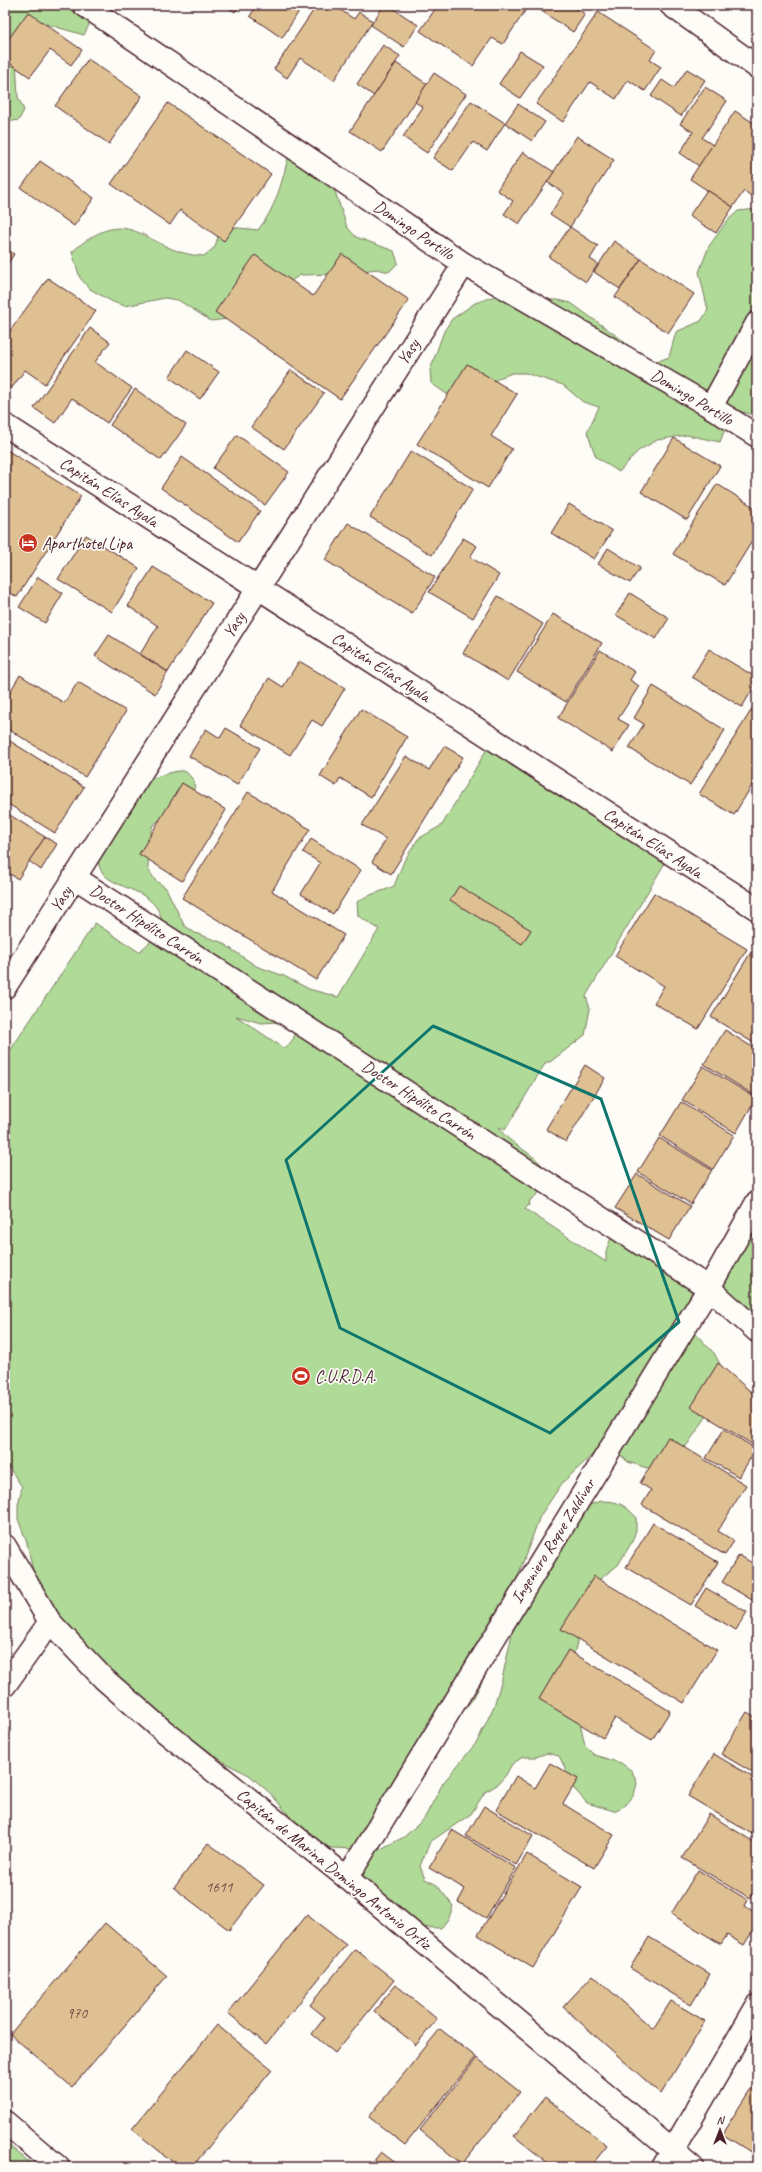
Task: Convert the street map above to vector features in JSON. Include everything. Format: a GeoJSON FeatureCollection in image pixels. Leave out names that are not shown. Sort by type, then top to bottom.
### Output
{"type":"FeatureCollection","features":[{"type":"Feature","properties":{"kind":"street","name":"Domingo Portillo"},"geometry":{"type":"LineString","coordinates":[[84,5],[464,264],[711,407],[757,436]]}},
{"type":"Feature","properties":{"kind":"street"},"geometry":{"type":"LineString","coordinates":[[671,5],[757,67]]}},
{"type":"Feature","properties":{"kind":"street","name":"Yasy"},"geometry":{"type":"LineString","coordinates":[[5,987],[464,264]]}},
{"type":"Feature","properties":{"kind":"street"},"geometry":{"type":"LineString","coordinates":[[711,407],[757,323]]}},
{"type":"Feature","properties":{"kind":"street","name":"Capitán Elías Ayala"},"geometry":{"type":"LineString","coordinates":[[5,425],[757,909]]}},
{"type":"Feature","properties":{"kind":"street","name":"Doctor Hipólito Carrón"},"geometry":{"type":"LineString","coordinates":[[74,877],[708,1288],[757,1331]]}},
{"type":"Feature","properties":{"kind":"street","name":"Ingeniero Roque Zaldívar"},"geometry":{"type":"LineString","coordinates":[[347,1878],[708,1288],[757,1202]]}},
{"type":"Feature","properties":{"kind":"street","name":"Capitán de Marina Domingo Antonio Ortiz"},"geometry":{"type":"LineString","coordinates":[[5,1546],[50,1622],[104,1678],[159,1727],[347,1878],[668,2159],[692,2167]]}},
{"type":"Feature","properties":{"kind":"street"},"geometry":{"type":"LineString","coordinates":[[5,1685],[50,1622]]}},
{"type":"Feature","properties":{"kind":"street"},"geometry":{"type":"LineString","coordinates":[[668,2159],[757,2006]]}},
{"type":"Feature","properties":{"kind":"street"},"geometry":{"type":"LineString","coordinates":[[5,2122],[58,2167]]}},
{"type":"Feature","properties":{"kind":"highlighted area"},"geometry":{"type":"Polygon","coordinates":[[[433,1026],[601,1099],[679,1322],[550,1433],[340,1328],[286,1160],[433,1026]]]}},
{"type":"Feature","properties":{"kind":"green space"},"geometry":{"type":"Polygon","coordinates":[[[5,5],[71,5],[83,11],[90,23],[84,35],[46,24],[34,24],[16,59],[18,97],[24,110],[19,120],[7,122],[5,125],[5,5]]]}},
{"type":"Feature","properties":{"kind":"green space"},"geometry":{"type":"Polygon","coordinates":[[[289,154],[325,162],[347,227],[356,237],[394,251],[398,263],[389,272],[377,269],[339,274],[300,275],[236,318],[211,321],[178,300],[165,298],[125,306],[113,302],[90,289],[80,278],[72,252],[93,236],[110,229],[125,229],[139,233],[167,247],[184,253],[204,256],[215,247],[219,233],[230,227],[258,230],[274,204],[281,185],[289,154]]]}},
{"type":"Feature","properties":{"kind":"green space"},"geometry":{"type":"Polygon","coordinates":[[[757,209],[757,416],[739,411],[725,429],[720,442],[687,435],[657,440],[638,451],[619,472],[596,457],[587,432],[599,407],[583,402],[563,385],[525,373],[512,373],[499,378],[488,386],[455,400],[431,383],[430,370],[444,331],[452,319],[475,303],[501,294],[529,300],[558,300],[571,303],[621,339],[642,358],[656,362],[669,357],[676,332],[701,321],[708,310],[699,272],[709,246],[727,221],[738,211],[757,209]]]}},
{"type":"Feature","properties":{"kind":"green space","name":"C.U.R.D.A."},"geometry":{"type":"Polygon","coordinates":[[[487,749],[669,856],[586,996],[590,1009],[585,1035],[550,1062],[546,1062],[505,1130],[499,1127],[508,1138],[541,1163],[546,1170],[540,1191],[530,1200],[529,1205],[525,1209],[606,1262],[606,1251],[611,1238],[632,1238],[686,1278],[693,1297],[688,1326],[714,1353],[721,1366],[707,1416],[680,1455],[654,1467],[647,1468],[628,1462],[613,1448],[601,1447],[563,1482],[540,1516],[516,1581],[497,1617],[487,1672],[473,1699],[455,1720],[357,1849],[331,1848],[307,1837],[271,1794],[249,1775],[225,1763],[192,1739],[164,1726],[38,1595],[27,1543],[18,1519],[18,1505],[22,1487],[5,1461],[5,1058],[95,923],[139,952],[163,930],[160,914],[153,903],[143,895],[109,879],[101,871],[98,860],[135,784],[167,773],[180,771],[187,773],[194,782],[194,788],[191,795],[153,825],[149,838],[148,869],[155,880],[166,888],[184,925],[195,933],[221,942],[256,966],[284,976],[309,989],[338,997],[379,929],[358,916],[357,902],[394,886],[404,861],[418,839],[442,825],[487,749]],[[236,1016],[285,1049],[294,1038],[293,1025],[280,1022],[261,1023],[236,1016]]]}},
{"type":"Feature","properties":{"kind":"green space"},"geometry":{"type":"Polygon","coordinates":[[[757,1221],[757,1338],[720,1298],[719,1272],[757,1221]]]}},
{"type":"Feature","properties":{"kind":"green space"},"geometry":{"type":"Polygon","coordinates":[[[600,1501],[620,1504],[628,1509],[636,1517],[636,1530],[632,1542],[618,1565],[586,1590],[579,1603],[577,1642],[568,1679],[576,1704],[585,1745],[594,1755],[621,1763],[632,1771],[637,1783],[634,1795],[626,1805],[614,1811],[587,1803],[566,1780],[565,1768],[559,1756],[547,1753],[536,1757],[523,1757],[512,1764],[506,1775],[497,1785],[485,1792],[471,1814],[430,1842],[420,1866],[425,1879],[437,1885],[453,1906],[449,1918],[441,1928],[401,1927],[362,1893],[362,1868],[367,1856],[404,1837],[424,1819],[443,1783],[477,1742],[494,1706],[502,1679],[516,1616],[587,1506],[600,1501]]]}},
{"type":"Feature","properties":{"kind":"green space"},"geometry":{"type":"Polygon","coordinates":[[[5,2142],[35,2167],[5,2167],[5,2142]]]}},
{"type":"Feature","properties":{"kind":"building"},"geometry":{"type":"Polygon","coordinates":[[[225,5],[240,5],[235,12],[225,5]]]}},
{"type":"Feature","properties":{"kind":"building"},"geometry":{"type":"Polygon","coordinates":[[[257,5],[303,5],[282,38],[250,16],[257,5]]]}},
{"type":"Feature","properties":{"kind":"building"},"geometry":{"type":"Polygon","coordinates":[[[317,5],[333,5],[354,19],[359,12],[373,21],[334,80],[300,58],[287,78],[274,69],[317,5]]]}},
{"type":"Feature","properties":{"kind":"building"},"geometry":{"type":"Polygon","coordinates":[[[384,5],[388,5],[418,25],[404,47],[371,25],[384,5]]]}},
{"type":"Feature","properties":{"kind":"building"},"geometry":{"type":"Polygon","coordinates":[[[438,5],[529,5],[503,44],[492,38],[473,66],[420,31],[438,5]]]}},
{"type":"Feature","properties":{"kind":"building"},"geometry":{"type":"Polygon","coordinates":[[[539,5],[571,5],[585,14],[573,32],[537,8],[539,5]]]}},
{"type":"Feature","properties":{"kind":"building"},"geometry":{"type":"Polygon","coordinates":[[[28,12],[82,50],[71,65],[50,50],[30,77],[5,60],[5,44],[28,12]]]}},
{"type":"Feature","properties":{"kind":"building"},"geometry":{"type":"Polygon","coordinates":[[[598,12],[656,50],[650,60],[661,67],[645,91],[628,80],[616,99],[590,82],[563,122],[536,104],[598,12]]]}},
{"type":"Feature","properties":{"kind":"building"},"geometry":{"type":"Polygon","coordinates":[[[383,45],[400,56],[374,96],[357,84],[383,45]]]}},
{"type":"Feature","properties":{"kind":"building"},"geometry":{"type":"Polygon","coordinates":[[[520,51],[543,65],[520,98],[499,84],[520,51]]]}},
{"type":"Feature","properties":{"kind":"building"},"geometry":{"type":"Polygon","coordinates":[[[88,59],[142,96],[109,144],[55,106],[88,59]]]}},
{"type":"Feature","properties":{"kind":"building"},"geometry":{"type":"Polygon","coordinates":[[[396,63],[427,84],[382,152],[350,131],[396,63]]]}},
{"type":"Feature","properties":{"kind":"building"},"geometry":{"type":"Polygon","coordinates":[[[687,69],[705,80],[681,116],[651,96],[662,80],[674,88],[687,69]]]}},
{"type":"Feature","properties":{"kind":"building"},"geometry":{"type":"Polygon","coordinates":[[[434,73],[466,94],[427,153],[403,137],[423,107],[415,102],[434,73]]]}},
{"type":"Feature","properties":{"kind":"building"},"geometry":{"type":"Polygon","coordinates":[[[705,87],[727,101],[702,138],[713,145],[699,166],[680,153],[693,132],[680,124],[705,87]]]}},
{"type":"Feature","properties":{"kind":"building"},"geometry":{"type":"Polygon","coordinates":[[[471,101],[505,123],[487,151],[473,142],[453,171],[433,158],[471,101]]]}},
{"type":"Feature","properties":{"kind":"building"},"geometry":{"type":"Polygon","coordinates":[[[168,103],[271,174],[224,241],[180,210],[170,225],[111,184],[168,103]]]}},
{"type":"Feature","properties":{"kind":"building"},"geometry":{"type":"Polygon","coordinates":[[[518,104],[545,122],[532,141],[505,123],[518,104]]]}},
{"type":"Feature","properties":{"kind":"building"},"geometry":{"type":"Polygon","coordinates":[[[735,111],[757,125],[757,197],[756,199],[744,191],[733,207],[690,179],[735,111]]]}},
{"type":"Feature","properties":{"kind":"building"},"geometry":{"type":"Polygon","coordinates":[[[577,136],[614,160],[570,227],[550,214],[564,193],[547,182],[577,136]]]}},
{"type":"Feature","properties":{"kind":"building"},"geometry":{"type":"Polygon","coordinates":[[[523,152],[554,172],[519,224],[504,214],[513,201],[497,190],[523,152]]]}},
{"type":"Feature","properties":{"kind":"building"},"geometry":{"type":"Polygon","coordinates":[[[40,161],[94,198],[74,226],[21,188],[40,161]]]}},
{"type":"Feature","properties":{"kind":"building"},"geometry":{"type":"Polygon","coordinates":[[[707,190],[733,207],[716,233],[689,216],[707,190]]]}},
{"type":"Feature","properties":{"kind":"building"},"geometry":{"type":"Polygon","coordinates":[[[570,227],[598,246],[590,259],[598,264],[586,282],[549,257],[570,227]]]}},
{"type":"Feature","properties":{"kind":"building"},"geometry":{"type":"Polygon","coordinates":[[[614,241],[641,259],[620,289],[594,272],[614,241]]]}},
{"type":"Feature","properties":{"kind":"building"},"geometry":{"type":"Polygon","coordinates":[[[5,248],[14,254],[5,268],[5,248]]]}},
{"type":"Feature","properties":{"kind":"building"},"geometry":{"type":"Polygon","coordinates":[[[342,254],[409,300],[340,399],[215,312],[255,255],[313,296],[342,254]]]}},
{"type":"Feature","properties":{"kind":"building"},"geometry":{"type":"Polygon","coordinates":[[[641,259],[694,294],[668,333],[615,297],[641,259]]]}},
{"type":"Feature","properties":{"kind":"building"},"geometry":{"type":"Polygon","coordinates":[[[48,278],[96,311],[45,384],[25,370],[11,389],[5,385],[5,338],[48,278]]]}},
{"type":"Feature","properties":{"kind":"building"},"geometry":{"type":"Polygon","coordinates":[[[90,328],[110,342],[95,362],[132,388],[107,423],[72,398],[55,423],[34,408],[90,328]]]}},
{"type":"Feature","properties":{"kind":"building"},"geometry":{"type":"Polygon","coordinates":[[[187,350],[219,372],[200,399],[169,377],[187,350]]]}},
{"type":"Feature","properties":{"kind":"building"},"geometry":{"type":"Polygon","coordinates":[[[467,364],[517,394],[491,436],[512,449],[488,488],[417,444],[467,364]]]}},
{"type":"Feature","properties":{"kind":"building"},"geometry":{"type":"Polygon","coordinates":[[[291,370],[324,393],[284,449],[251,427],[291,370]]]}},
{"type":"Feature","properties":{"kind":"building"},"geometry":{"type":"Polygon","coordinates":[[[135,389],[186,425],[161,460],[110,425],[135,389]]]}},
{"type":"Feature","properties":{"kind":"building"},"geometry":{"type":"Polygon","coordinates":[[[237,435],[289,472],[265,505],[213,468],[237,435]]]}},
{"type":"Feature","properties":{"kind":"building"},"geometry":{"type":"Polygon","coordinates":[[[674,438],[720,466],[687,520],[641,492],[674,438]]]}},
{"type":"Feature","properties":{"kind":"building","name":"Aparthotel Lipa"},"geometry":{"type":"Polygon","coordinates":[[[5,449],[81,496],[17,597],[5,590],[5,449]]]}},
{"type":"Feature","properties":{"kind":"building"},"geometry":{"type":"Polygon","coordinates":[[[411,451],[473,489],[432,555],[370,517],[411,451]]]}},
{"type":"Feature","properties":{"kind":"building"},"geometry":{"type":"Polygon","coordinates":[[[182,457],[260,511],[238,542],[161,488],[182,457]]]}},
{"type":"Feature","properties":{"kind":"building"},"geometry":{"type":"Polygon","coordinates":[[[717,484],[757,509],[757,533],[725,585],[673,554],[717,484]]]}},
{"type":"Feature","properties":{"kind":"building"},"geometry":{"type":"Polygon","coordinates":[[[569,504],[612,531],[594,559],[551,533],[569,504]]]}},
{"type":"Feature","properties":{"kind":"building"},"geometry":{"type":"Polygon","coordinates":[[[348,523],[435,577],[412,614],[325,560],[348,523]]]}},
{"type":"Feature","properties":{"kind":"building"},"geometry":{"type":"Polygon","coordinates":[[[86,535],[139,568],[112,612],[58,579],[86,535]]]}},
{"type":"Feature","properties":{"kind":"building"},"geometry":{"type":"Polygon","coordinates":[[[463,538],[477,546],[470,557],[499,575],[473,618],[429,592],[463,538]]]}},
{"type":"Feature","properties":{"kind":"building"},"geometry":{"type":"Polygon","coordinates":[[[608,548],[640,568],[630,583],[598,564],[608,548]]]}},
{"type":"Feature","properties":{"kind":"building"},"geometry":{"type":"Polygon","coordinates":[[[153,567],[212,603],[168,672],[140,654],[158,626],[128,606],[153,567]]]}},
{"type":"Feature","properties":{"kind":"building"},"geometry":{"type":"Polygon","coordinates":[[[38,577],[63,593],[45,623],[19,607],[38,577]]]}},
{"type":"Feature","properties":{"kind":"building"},"geometry":{"type":"Polygon","coordinates":[[[630,593],[669,618],[656,639],[616,615],[630,593]]]}},
{"type":"Feature","properties":{"kind":"building"},"geometry":{"type":"Polygon","coordinates":[[[498,596],[543,624],[508,681],[463,653],[498,596]]]}},
{"type":"Feature","properties":{"kind":"building"},"geometry":{"type":"Polygon","coordinates":[[[553,614],[602,643],[566,702],[517,672],[553,614]]]}},
{"type":"Feature","properties":{"kind":"building"},"geometry":{"type":"Polygon","coordinates":[[[109,635],[168,672],[155,694],[95,656],[109,635]]]}},
{"type":"Feature","properties":{"kind":"building"},"geometry":{"type":"Polygon","coordinates":[[[709,649],[757,678],[757,682],[742,707],[692,677],[709,649]]]}},
{"type":"Feature","properties":{"kind":"building"},"geometry":{"type":"Polygon","coordinates":[[[600,650],[635,672],[630,680],[639,686],[618,719],[629,725],[613,752],[558,718],[600,650]]]}},
{"type":"Feature","properties":{"kind":"building"},"geometry":{"type":"Polygon","coordinates":[[[299,661],[345,688],[322,726],[312,720],[290,755],[240,725],[269,678],[283,687],[299,661]]]}},
{"type":"Feature","properties":{"kind":"building"},"geometry":{"type":"Polygon","coordinates":[[[20,675],[64,703],[78,682],[126,711],[85,777],[5,727],[5,700],[20,675]]]}},
{"type":"Feature","properties":{"kind":"building"},"geometry":{"type":"Polygon","coordinates":[[[653,686],[725,730],[690,785],[629,748],[644,724],[634,718],[653,686]]]}},
{"type":"Feature","properties":{"kind":"building"},"geometry":{"type":"Polygon","coordinates":[[[757,701],[757,777],[734,815],[699,794],[757,701]]]}},
{"type":"Feature","properties":{"kind":"building"},"geometry":{"type":"Polygon","coordinates":[[[361,709],[407,737],[371,797],[340,778],[336,786],[320,776],[361,709]]]}},
{"type":"Feature","properties":{"kind":"building"},"geometry":{"type":"Polygon","coordinates":[[[226,728],[260,748],[237,785],[189,756],[206,729],[220,738],[226,728]]]}},
{"type":"Feature","properties":{"kind":"building"},"geometry":{"type":"Polygon","coordinates":[[[5,738],[84,787],[55,833],[5,802],[5,738]]]}},
{"type":"Feature","properties":{"kind":"building"},"geometry":{"type":"Polygon","coordinates":[[[444,746],[463,757],[391,874],[372,862],[386,839],[362,825],[406,756],[429,770],[444,746]]]}},
{"type":"Feature","properties":{"kind":"building"},"geometry":{"type":"Polygon","coordinates":[[[182,783],[226,810],[182,881],[139,854],[182,783]]]}},
{"type":"Feature","properties":{"kind":"building"},"geometry":{"type":"Polygon","coordinates":[[[248,792],[310,829],[272,891],[344,935],[316,980],[182,898],[248,792]]]}},
{"type":"Feature","properties":{"kind":"building"},"geometry":{"type":"Polygon","coordinates":[[[5,812],[45,837],[18,879],[5,871],[5,812]]]}},
{"type":"Feature","properties":{"kind":"building"},"geometry":{"type":"Polygon","coordinates":[[[45,837],[57,844],[41,870],[29,861],[45,837]]]}},
{"type":"Feature","properties":{"kind":"building"},"geometry":{"type":"Polygon","coordinates":[[[311,839],[361,870],[333,914],[301,894],[320,863],[303,852],[311,839]]]}},
{"type":"Feature","properties":{"kind":"building"},"geometry":{"type":"Polygon","coordinates":[[[459,886],[531,930],[522,944],[450,900],[459,886]]]}},
{"type":"Feature","properties":{"kind":"building"},"geometry":{"type":"Polygon","coordinates":[[[654,893],[747,949],[698,1029],[654,1003],[664,986],[615,956],[654,893]]]}},
{"type":"Feature","properties":{"kind":"building"},"geometry":{"type":"Polygon","coordinates":[[[751,952],[757,956],[757,1045],[711,1017],[751,952]]]}},
{"type":"Feature","properties":{"kind":"building"},"geometry":{"type":"Polygon","coordinates":[[[725,1030],[757,1050],[757,1097],[704,1064],[725,1030]]]}},
{"type":"Feature","properties":{"kind":"building"},"geometry":{"type":"Polygon","coordinates":[[[585,1065],[605,1078],[566,1142],[546,1129],[585,1065]]]}},
{"type":"Feature","properties":{"kind":"building"},"geometry":{"type":"Polygon","coordinates":[[[703,1066],[756,1098],[736,1133],[682,1100],[703,1066]]]}},
{"type":"Feature","properties":{"kind":"building"},"geometry":{"type":"Polygon","coordinates":[[[681,1102],[734,1135],[713,1169],[660,1136],[681,1102]]]}},
{"type":"Feature","properties":{"kind":"building"},"geometry":{"type":"Polygon","coordinates":[[[659,1138],[712,1170],[691,1204],[638,1172],[659,1138]]]}},
{"type":"Feature","properties":{"kind":"building"},"geometry":{"type":"Polygon","coordinates":[[[637,1174],[690,1206],[669,1240],[615,1208],[637,1174]]]}},
{"type":"Feature","properties":{"kind":"building"},"geometry":{"type":"Polygon","coordinates":[[[718,1363],[757,1397],[757,1447],[691,1407],[718,1363]]]}},
{"type":"Feature","properties":{"kind":"building"},"geometry":{"type":"Polygon","coordinates":[[[724,1429],[756,1449],[739,1477],[706,1458],[724,1429]]]}},
{"type":"Feature","properties":{"kind":"building"},"geometry":{"type":"Polygon","coordinates":[[[668,1437],[746,1485],[718,1531],[734,1541],[725,1555],[642,1505],[651,1490],[640,1483],[668,1437]]]}},
{"type":"Feature","properties":{"kind":"building"},"geometry":{"type":"Polygon","coordinates":[[[653,1523],[718,1562],[691,1605],[626,1567],[653,1523]]]}},
{"type":"Feature","properties":{"kind":"building"},"geometry":{"type":"Polygon","coordinates":[[[739,1555],[757,1566],[757,1603],[722,1582],[739,1555]]]}},
{"type":"Feature","properties":{"kind":"building"},"geometry":{"type":"Polygon","coordinates":[[[594,1576],[717,1650],[684,1703],[561,1629],[594,1576]]]}},
{"type":"Feature","properties":{"kind":"building"},"geometry":{"type":"Polygon","coordinates":[[[706,1588],[747,1612],[736,1630],[695,1606],[706,1588]]]}},
{"type":"Feature","properties":{"kind":"building"},"geometry":{"type":"Polygon","coordinates":[[[568,1650],[670,1711],[652,1740],[615,1718],[603,1738],[539,1699],[568,1650]]]}},
{"type":"Feature","properties":{"kind":"building"},"geometry":{"type":"Polygon","coordinates":[[[747,1712],[757,1718],[757,1775],[721,1754],[747,1712]]]}},
{"type":"Feature","properties":{"kind":"building"},"geometry":{"type":"Polygon","coordinates":[[[714,1754],[757,1780],[757,1837],[688,1796],[714,1754]]]}},
{"type":"Feature","properties":{"kind":"building"},"geometry":{"type":"Polygon","coordinates":[[[550,1763],[578,1779],[563,1804],[614,1835],[594,1868],[496,1810],[516,1776],[535,1788],[550,1763]]]}},
{"type":"Feature","properties":{"kind":"building"},"geometry":{"type":"Polygon","coordinates":[[[484,1806],[533,1836],[516,1865],[466,1836],[484,1806]]]}},
{"type":"Feature","properties":{"kind":"building"},"geometry":{"type":"Polygon","coordinates":[[[709,1814],[757,1844],[757,1886],[750,1898],[682,1858],[709,1814]]]}},
{"type":"Feature","properties":{"kind":"building"},"geometry":{"type":"Polygon","coordinates":[[[452,1830],[516,1868],[486,1918],[458,1902],[465,1889],[429,1868],[452,1830]]]}},
{"type":"Feature","properties":{"kind":"building"},"geometry":{"type":"Polygon","coordinates":[[[208,1843],[264,1885],[229,1930],[174,1888],[208,1843]]]}},
{"type":"Feature","properties":{"kind":"building"},"geometry":{"type":"Polygon","coordinates":[[[527,1854],[582,1887],[533,1968],[478,1935],[527,1854]]]}},
{"type":"Feature","properties":{"kind":"building"},"geometry":{"type":"Polygon","coordinates":[[[698,1870],[748,1900],[745,1906],[757,1914],[757,1924],[744,1945],[727,1935],[721,1944],[671,1914],[698,1870]]]}},
{"type":"Feature","properties":{"kind":"building"},"geometry":{"type":"Polygon","coordinates":[[[307,1915],[346,1945],[266,2044],[228,2013],[307,1915]]]}},
{"type":"Feature","properties":{"kind":"building"},"geometry":{"type":"Polygon","coordinates":[[[105,1923],[167,1976],[72,2087],[10,2034],[105,1923]]]}},
{"type":"Feature","properties":{"kind":"building"},"geometry":{"type":"Polygon","coordinates":[[[649,1937],[710,1974],[691,2005],[630,1968],[649,1937]]]}},
{"type":"Feature","properties":{"kind":"building"},"geometry":{"type":"Polygon","coordinates":[[[355,1949],[394,1980],[335,2053],[312,2034],[325,2017],[310,2005],[355,1949]]]}},
{"type":"Feature","properties":{"kind":"building"},"geometry":{"type":"Polygon","coordinates":[[[593,1975],[653,2029],[671,2001],[705,2021],[661,2094],[563,2007],[593,1975]]]}},
{"type":"Feature","properties":{"kind":"building"},"geometry":{"type":"Polygon","coordinates":[[[396,1985],[437,2019],[416,2045],[374,2011],[396,1985]]]}},
{"type":"Feature","properties":{"kind":"building"},"geometry":{"type":"Polygon","coordinates":[[[217,2025],[272,2070],[192,2167],[179,2167],[132,2129],[217,2025]]]}},
{"type":"Feature","properties":{"kind":"building"},"geometry":{"type":"Polygon","coordinates":[[[440,2029],[476,2057],[405,2145],[369,2117],[440,2029]]]}},
{"type":"Feature","properties":{"kind":"building"},"geometry":{"type":"Polygon","coordinates":[[[477,2058],[520,2092],[462,2164],[420,2130],[477,2058]]]}},
{"type":"Feature","properties":{"kind":"building"},"geometry":{"type":"Polygon","coordinates":[[[757,2079],[757,2156],[722,2134],[757,2079]]]}},
{"type":"Feature","properties":{"kind":"building"},"geometry":{"type":"Polygon","coordinates":[[[545,2097],[607,2146],[590,2167],[553,2167],[514,2136],[545,2097]]]}},
{"type":"Feature","properties":{"kind":"building"},"geometry":{"type":"Polygon","coordinates":[[[381,2152],[401,2167],[369,2167],[381,2152]]]}},
{"type":"Feature","properties":{"kind":"place","name":"Aparthotel Lipa"},"geometry":{"type":"Point","coordinates":[28,543]}},
{"type":"Feature","properties":{"kind":"place","name":"C.U.R.D.A."},"geometry":{"type":"Point","coordinates":[301,1376]}}]}
